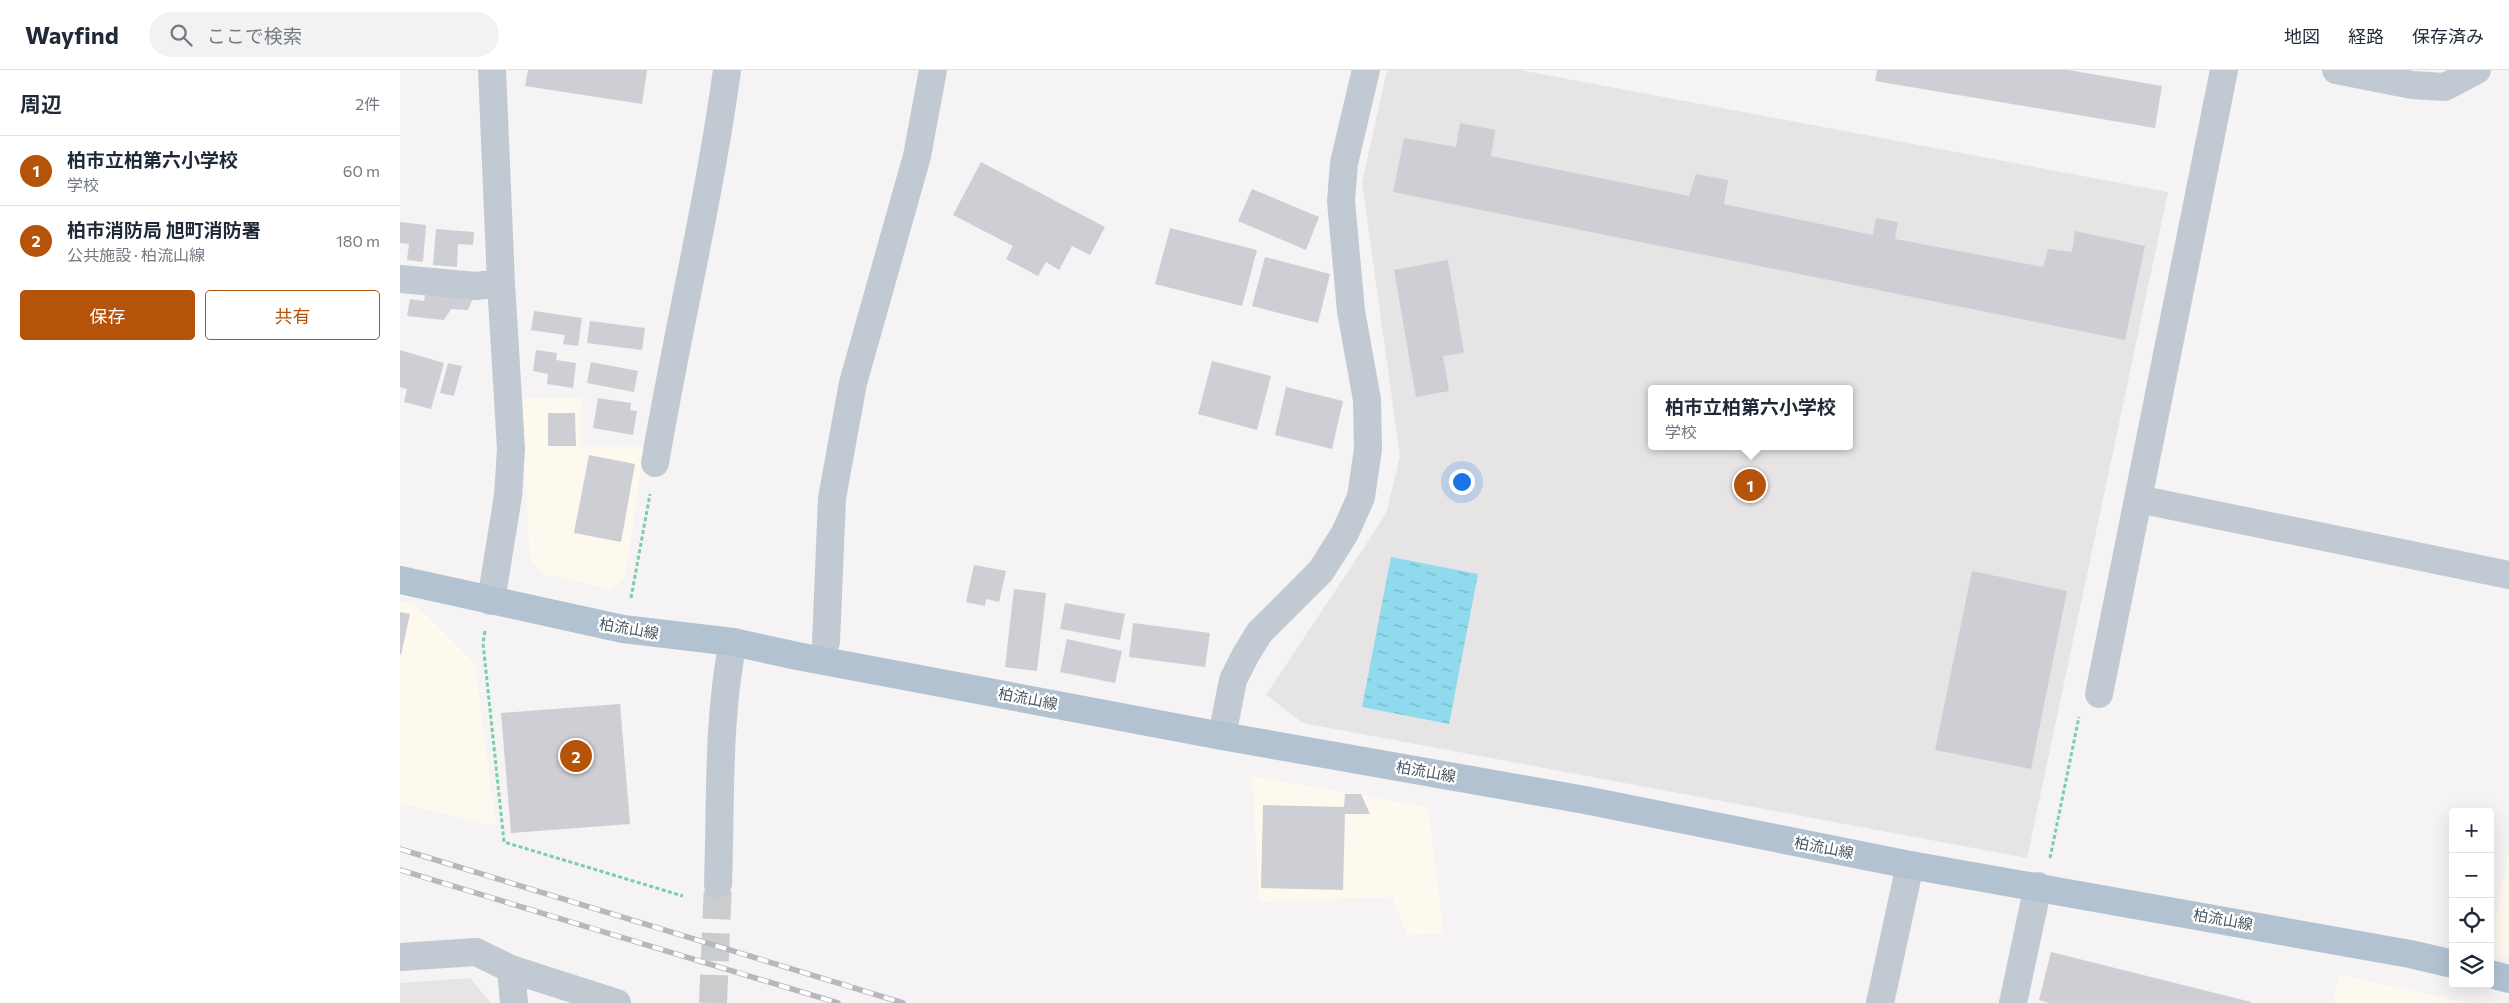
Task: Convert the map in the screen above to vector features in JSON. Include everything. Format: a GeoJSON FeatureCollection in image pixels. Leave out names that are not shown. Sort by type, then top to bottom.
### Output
{"type":"FeatureCollection","features":[{"type":"Feature","properties":{"kind":"main road","name":"柏流山線"},"geometry":{"type":"LineString","coordinates":[[400,580],[623,629],[733,642],[797,656],[1222,736],[1585,800],[1910,865],[2041,886],[2410,954],[2449,963]]}},
{"type":"Feature","properties":{"kind":"main road"},"geometry":{"type":"LineString","coordinates":[[2494,975],[2509,979]]}},
{"type":"Feature","properties":{"kind":"street"},"geometry":{"type":"LineString","coordinates":[[491,601],[508,496],[510,449],[500,283],[492,70]]}},
{"type":"Feature","properties":{"kind":"street"},"geometry":{"type":"LineString","coordinates":[[655,463],[672,364],[704,215],[727,70]]}},
{"type":"Feature","properties":{"kind":"street"},"geometry":{"type":"LineString","coordinates":[[826,642],[832,498],[853,383],[916,156],[933,70]]}},
{"type":"Feature","properties":{"kind":"street"},"geometry":{"type":"LineString","coordinates":[[1222,736],[1233,680],[1245,656],[1259,633],[1321,570],[1345,533],[1361,497],[1368,449],[1367,400],[1351,311],[1341,201],[1344,163],[1366,70]]}},
{"type":"Feature","properties":{"kind":"street"},"geometry":{"type":"LineString","coordinates":[[2098,694],[2224,70]]}},
{"type":"Feature","properties":{"kind":"street"},"geometry":{"type":"LineString","coordinates":[[2336,70],[2412,84],[2445,87],[2477,70]]}},
{"type":"Feature","properties":{"kind":"street"},"geometry":{"type":"LineString","coordinates":[[400,279],[476,286],[500,283]]}},
{"type":"Feature","properties":{"kind":"street"},"geometry":{"type":"LineString","coordinates":[[2138,499],[2509,575]]}},
{"type":"Feature","properties":{"kind":"street"},"geometry":{"type":"LineString","coordinates":[[718,884],[723,710],[726,678],[733,642]]}},
{"type":"Feature","properties":{"kind":"street"},"geometry":{"type":"LineString","coordinates":[[1880,1003],[1910,865]]}},
{"type":"Feature","properties":{"kind":"street"},"geometry":{"type":"LineString","coordinates":[[2013,1003],[2041,886]]}},
{"type":"Feature","properties":{"kind":"street"},"geometry":{"type":"LineString","coordinates":[[400,957],[476,952],[510,969],[617,1003]]}},
{"type":"Feature","properties":{"kind":"street"},"geometry":{"type":"LineString","coordinates":[[510,969],[514,1003]]}},
{"type":"Feature","properties":{"kind":"path"},"geometry":{"type":"LineString","coordinates":[[631,599],[655,463]]}},
{"type":"Feature","properties":{"kind":"path"},"geometry":{"type":"LineString","coordinates":[[491,601],[483,643],[504,842],[682,896]]}},
{"type":"Feature","properties":{"kind":"path"},"geometry":{"type":"LineString","coordinates":[[2041,886],[2080,714],[2098,694]]}},
{"type":"Feature","properties":{"kind":"shaded area"},"geometry":{"type":"Polygon","coordinates":[[[1387,70],[1520,70],[2168,192],[2027,858],[1303,723],[1266,695],[1386,514],[1400,456],[1362,183],[1387,70]]]}},
{"type":"Feature","properties":{"kind":"shaded area"},"geometry":{"type":"Polygon","coordinates":[[[520,398],[581,398],[580,447],[644,447],[625,579],[610,589],[543,574],[530,559],[520,398]]]}},
{"type":"Feature","properties":{"kind":"shaded area"},"geometry":{"type":"Polygon","coordinates":[[[400,601],[412,604],[424,612],[475,663],[496,826],[400,803],[400,601]]]}},
{"type":"Feature","properties":{"kind":"shaded area"},"geometry":{"type":"Polygon","coordinates":[[[1252,776],[1428,807],[1444,934],[1407,935],[1392,897],[1259,902],[1252,776]]]}},
{"type":"Feature","properties":{"kind":"shaded area"},"geometry":{"type":"Polygon","coordinates":[[[2509,849],[2509,959],[2494,955],[2494,929],[2509,849]]]}},
{"type":"Feature","properties":{"kind":"shaded area"},"geometry":{"type":"Polygon","coordinates":[[[2340,975],[2465,1002],[2470,1003],[2333,1003],[2340,975]]]}},
{"type":"Feature","properties":{"kind":"shaded area"},"geometry":{"type":"Polygon","coordinates":[[[470,978],[491,1003],[400,1003],[400,983],[470,978]]]}},
{"type":"Feature","properties":{"kind":"water"},"geometry":{"type":"Polygon","coordinates":[[[1391,557],[1478,574],[1449,724],[1362,707],[1391,557]]]}},
{"type":"Feature","properties":{"kind":"building"},"geometry":{"type":"Polygon","coordinates":[[[528,70],[647,70],[642,104],[525,86],[528,70]]]}},
{"type":"Feature","properties":{"kind":"building"},"geometry":{"type":"Polygon","coordinates":[[[1877,70],[2068,70],[2162,86],[2155,128],[1875,81],[1877,70]]]}},
{"type":"Feature","properties":{"kind":"building"},"geometry":{"type":"Polygon","coordinates":[[[1460,123],[1495,130],[1491,156],[1689,196],[1696,174],[1728,180],[1724,204],[1873,235],[1876,218],[1898,222],[1895,239],[2043,267],[2048,249],[2072,252],[2075,231],[2145,246],[2125,340],[1393,192],[1404,138],[1456,147],[1460,123]]]}},
{"type":"Feature","properties":{"kind":"building"},"geometry":{"type":"Polygon","coordinates":[[[981,162],[1105,227],[1090,255],[1072,246],[1059,270],[1046,262],[1038,276],[1006,259],[1013,246],[953,215],[981,162]]]}},
{"type":"Feature","properties":{"kind":"building"},"geometry":{"type":"Polygon","coordinates":[[[1252,189],[1319,217],[1306,250],[1238,221],[1252,189]]]}},
{"type":"Feature","properties":{"kind":"building"},"geometry":{"type":"Polygon","coordinates":[[[400,222],[426,225],[423,262],[407,260],[409,244],[400,243],[400,222]]]}},
{"type":"Feature","properties":{"kind":"building"},"geometry":{"type":"Polygon","coordinates":[[[1170,228],[1257,250],[1242,306],[1155,284],[1170,228]]]}},
{"type":"Feature","properties":{"kind":"building"},"geometry":{"type":"Polygon","coordinates":[[[436,229],[474,232],[473,245],[458,244],[457,267],[433,265],[436,229]]]}},
{"type":"Feature","properties":{"kind":"building"},"geometry":{"type":"Polygon","coordinates":[[[1265,257],[1330,274],[1318,323],[1252,306],[1265,257]]]}},
{"type":"Feature","properties":{"kind":"building"},"geometry":{"type":"Polygon","coordinates":[[[1448,260],[1464,353],[1443,356],[1449,391],[1416,397],[1394,270],[1448,260]]]}},
{"type":"Feature","properties":{"kind":"building"},"geometry":{"type":"Polygon","coordinates":[[[426,291],[473,298],[468,310],[451,309],[444,320],[407,316],[410,299],[424,301],[426,291]]]}},
{"type":"Feature","properties":{"kind":"building"},"geometry":{"type":"Polygon","coordinates":[[[534,311],[582,318],[578,346],[563,344],[565,335],[531,330],[534,311]]]}},
{"type":"Feature","properties":{"kind":"building"},"geometry":{"type":"Polygon","coordinates":[[[590,321],[645,328],[642,350],[587,343],[590,321]]]}},
{"type":"Feature","properties":{"kind":"building"},"geometry":{"type":"Polygon","coordinates":[[[400,350],[444,363],[431,409],[404,402],[407,389],[400,387],[400,350]]]}},
{"type":"Feature","properties":{"kind":"building"},"geometry":{"type":"Polygon","coordinates":[[[536,350],[557,353],[556,360],[576,363],[573,388],[547,384],[548,374],[533,371],[536,350]]]}},
{"type":"Feature","properties":{"kind":"building"},"geometry":{"type":"Polygon","coordinates":[[[1212,361],[1271,376],[1257,430],[1198,414],[1212,361]]]}},
{"type":"Feature","properties":{"kind":"building"},"geometry":{"type":"Polygon","coordinates":[[[591,362],[638,371],[634,392],[587,383],[591,362]]]}},
{"type":"Feature","properties":{"kind":"building"},"geometry":{"type":"Polygon","coordinates":[[[448,363],[462,366],[454,396],[440,393],[448,363]]]}},
{"type":"Feature","properties":{"kind":"building"},"geometry":{"type":"Polygon","coordinates":[[[1286,387],[1343,401],[1332,449],[1275,435],[1286,387]]]}},
{"type":"Feature","properties":{"kind":"building"},"geometry":{"type":"Polygon","coordinates":[[[598,398],[631,403],[630,410],[637,411],[633,435],[593,428],[598,398]]]}},
{"type":"Feature","properties":{"kind":"building"},"geometry":{"type":"Polygon","coordinates":[[[548,413],[575,413],[576,446],[548,446],[548,413]]]}},
{"type":"Feature","properties":{"kind":"building"},"geometry":{"type":"Polygon","coordinates":[[[589,455],[635,464],[621,542],[574,533],[589,455]]]}},
{"type":"Feature","properties":{"kind":"building"},"geometry":{"type":"Polygon","coordinates":[[[974,565],[1006,571],[999,602],[986,599],[985,606],[966,602],[974,565]]]}},
{"type":"Feature","properties":{"kind":"building"},"geometry":{"type":"Polygon","coordinates":[[[1972,571],[2067,591],[2031,769],[1935,750],[1972,571]]]}},
{"type":"Feature","properties":{"kind":"building"},"geometry":{"type":"Polygon","coordinates":[[[1014,589],[1046,593],[1037,671],[1005,667],[1014,589]]]}},
{"type":"Feature","properties":{"kind":"building"},"geometry":{"type":"Polygon","coordinates":[[[1065,603],[1125,614],[1120,640],[1060,629],[1065,603]]]}},
{"type":"Feature","properties":{"kind":"building"},"geometry":{"type":"Polygon","coordinates":[[[400,612],[410,614],[401,655],[400,654],[400,612]]]}},
{"type":"Feature","properties":{"kind":"building"},"geometry":{"type":"Polygon","coordinates":[[[1133,623],[1210,633],[1205,667],[1129,657],[1133,623]]]}},
{"type":"Feature","properties":{"kind":"building"},"geometry":{"type":"Polygon","coordinates":[[[1067,639],[1122,651],[1115,683],[1060,672],[1067,639]]]}},
{"type":"Feature","properties":{"kind":"building"},"geometry":{"type":"Polygon","coordinates":[[[620,704],[630,824],[511,833],[501,713],[620,704]]]}},
{"type":"Feature","properties":{"kind":"building"},"geometry":{"type":"Polygon","coordinates":[[[1345,794],[1361,794],[1370,814],[1345,814],[1343,890],[1261,888],[1263,805],[1344,807],[1345,794]]]}},
{"type":"Feature","properties":{"kind":"building"},"geometry":{"type":"Polygon","coordinates":[[[2051,952],[2251,1003],[2049,1003],[2039,1000],[2051,952]]]}},
{"type":"Feature","properties":{"kind":"tunnel"},"geometry":{"type":"LineString","coordinates":[[713,1003],[718,884]]}},
{"type":"Feature","properties":{"kind":"railway"},"geometry":{"type":"LineString","coordinates":[[400,849],[903,1003]]}},
{"type":"Feature","properties":{"kind":"railway"},"geometry":{"type":"LineString","coordinates":[[400,870],[838,1003]]}},
{"type":"Feature","properties":{"kind":"place","name":"柏市立柏第六小学校"},"geometry":{"type":"Point","coordinates":[1750,485]}},
{"type":"Feature","properties":{"kind":"place","name":"柏市消防局 旭町消防署"},"geometry":{"type":"Point","coordinates":[576,756]}}]}
